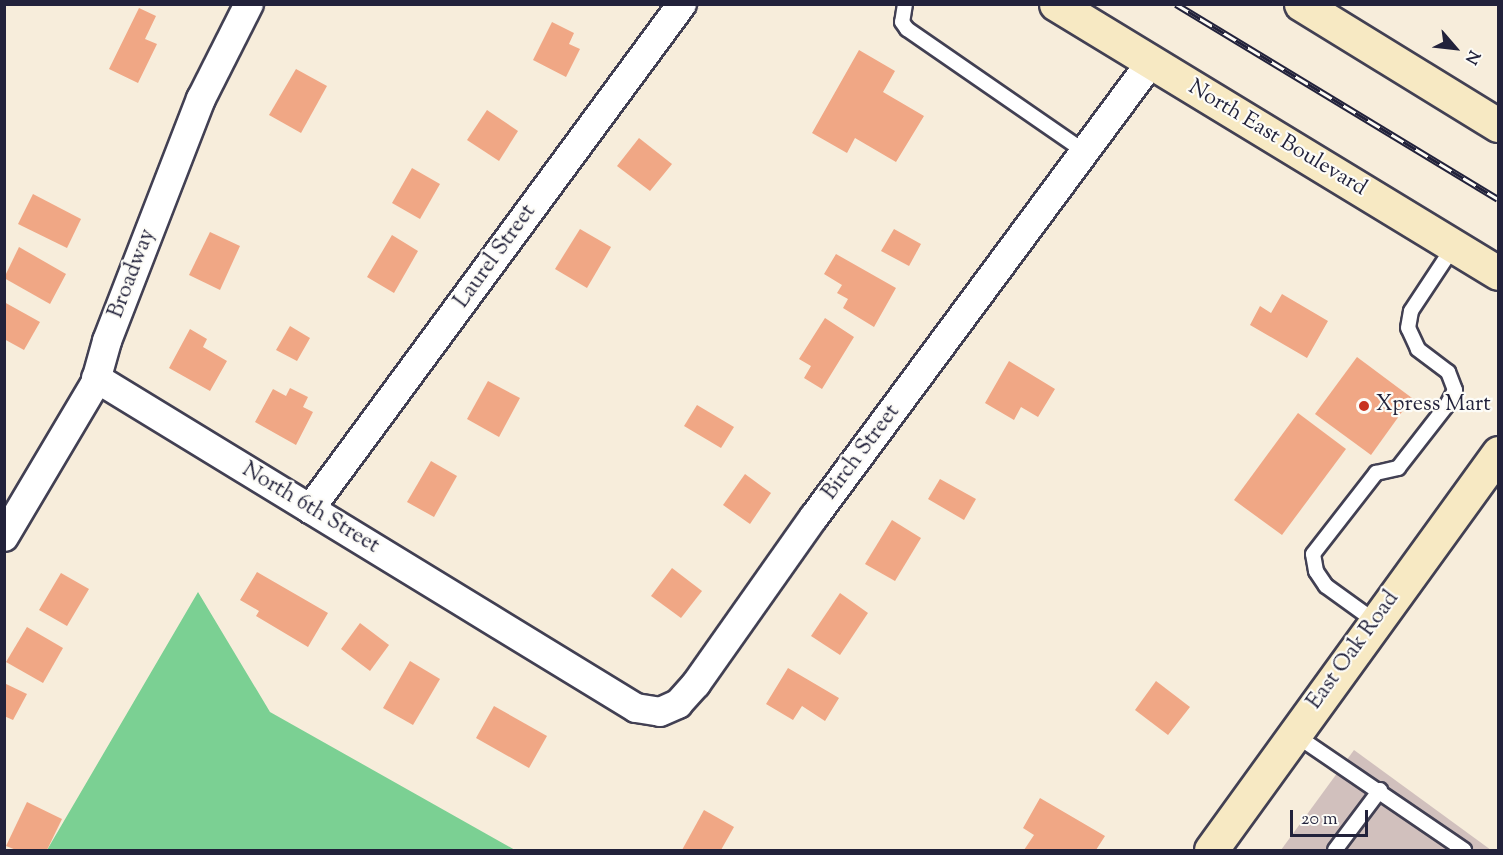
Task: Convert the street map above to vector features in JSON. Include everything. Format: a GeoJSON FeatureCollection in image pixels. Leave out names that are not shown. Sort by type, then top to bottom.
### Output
{"type":"FeatureCollection","features":[{"type":"Feature","properties":{"kind":"main road","name":"North East Boulevard"},"geometry":{"type":"LineString","coordinates":[[1056,4],[1498,273]]}},
{"type":"Feature","properties":{"kind":"main road"},"geometry":{"type":"LineString","coordinates":[[1304,5],[1498,125]]}},
{"type":"Feature","properties":{"kind":"main road","name":"East Oak Road"},"geometry":{"type":"LineString","coordinates":[[1211,850],[1498,453]]}},
{"type":"Feature","properties":{"kind":"street","name":"Broadway"},"geometry":{"type":"LineString","coordinates":[[4,537],[76,419],[96,378],[201,99],[249,4]]}},
{"type":"Feature","properties":{"kind":"street","name":"Laurel Street"},"geometry":{"type":"LineString","coordinates":[[310,509],[682,4]]}},
{"type":"Feature","properties":{"kind":"street","name":"Birch Street"},"geometry":{"type":"LineString","coordinates":[[525,640],[636,708],[660,712],[678,704],[1151,62]]}},
{"type":"Feature","properties":{"kind":"street","name":"North 6th Street"},"geometry":{"type":"LineString","coordinates":[[96,378],[525,640]]}},
{"type":"Feature","properties":{"kind":"lane"},"geometry":{"type":"LineString","coordinates":[[905,4],[902,22],[908,29],[1084,152]]}},
{"type":"Feature","properties":{"kind":"lane"},"geometry":{"type":"LineString","coordinates":[[1376,622],[1326,586],[1316,571],[1313,554],[1376,473],[1398,468],[1448,405],[1455,390],[1448,372],[1418,349],[1408,328],[1411,310],[1454,246]]}},
{"type":"Feature","properties":{"kind":"lane"},"geometry":{"type":"LineString","coordinates":[[1294,734],[1380,790],[1464,850]]}},
{"type":"Feature","properties":{"kind":"lane"},"geometry":{"type":"LineString","coordinates":[[1335,850],[1380,790]]}},
{"type":"Feature","properties":{"kind":"shaded area"},"geometry":{"type":"Polygon","coordinates":[[[1354,750],[1491,850],[1281,850],[1354,750]]]}},
{"type":"Feature","properties":{"kind":"green space"},"geometry":{"type":"Polygon","coordinates":[[[198,592],[270,712],[515,850],[47,850],[198,592]]]}},
{"type":"Feature","properties":{"kind":"building"},"geometry":{"type":"Polygon","coordinates":[[[139,8],[156,16],[145,39],[157,44],[138,83],[109,69],[139,8]]]}},
{"type":"Feature","properties":{"kind":"building"},"geometry":{"type":"Polygon","coordinates":[[[552,22],[574,33],[569,44],[580,49],[566,77],[533,60],[552,22]]]}},
{"type":"Feature","properties":{"kind":"building"},"geometry":{"type":"Polygon","coordinates":[[[859,50],[895,71],[883,92],[924,116],[896,162],[855,138],[847,153],[812,133],[859,50]]]}},
{"type":"Feature","properties":{"kind":"building"},"geometry":{"type":"Polygon","coordinates":[[[296,69],[327,86],[301,133],[269,115],[296,69]]]}},
{"type":"Feature","properties":{"kind":"building"},"geometry":{"type":"Polygon","coordinates":[[[487,110],[518,131],[499,161],[467,140],[487,110]]]}},
{"type":"Feature","properties":{"kind":"building"},"geometry":{"type":"Polygon","coordinates":[[[639,138],[672,164],[650,191],[617,166],[639,138]]]}},
{"type":"Feature","properties":{"kind":"building"},"geometry":{"type":"Polygon","coordinates":[[[412,168],[440,184],[420,219],[392,203],[412,168]]]}},
{"type":"Feature","properties":{"kind":"building"},"geometry":{"type":"Polygon","coordinates":[[[33,194],[81,219],[67,248],[18,224],[33,194]]]}},
{"type":"Feature","properties":{"kind":"building"},"geometry":{"type":"Polygon","coordinates":[[[580,229],[611,247],[587,288],[555,269],[580,229]]]}},
{"type":"Feature","properties":{"kind":"building"},"geometry":{"type":"Polygon","coordinates":[[[894,229],[921,244],[909,266],[881,251],[894,229]]]}},
{"type":"Feature","properties":{"kind":"building"},"geometry":{"type":"Polygon","coordinates":[[[210,232],[240,246],[220,290],[189,275],[210,232]]]}},
{"type":"Feature","properties":{"kind":"building"},"geometry":{"type":"Polygon","coordinates":[[[392,235],[418,251],[394,293],[367,277],[392,235]]]}},
{"type":"Feature","properties":{"kind":"building"},"geometry":{"type":"Polygon","coordinates":[[[19,247],[66,274],[50,304],[4,278],[19,247]]]}},
{"type":"Feature","properties":{"kind":"building"},"geometry":{"type":"Polygon","coordinates":[[[836,254],[896,288],[874,327],[843,308],[848,299],[837,293],[842,285],[824,274],[836,254]]]}},
{"type":"Feature","properties":{"kind":"building"},"geometry":{"type":"Polygon","coordinates":[[[1282,294],[1328,321],[1307,358],[1250,325],[1260,306],[1271,313],[1282,294]]]}},
{"type":"Feature","properties":{"kind":"building"},"geometry":{"type":"Polygon","coordinates":[[[4,302],[40,322],[24,350],[4,339],[4,302]]]}},
{"type":"Feature","properties":{"kind":"building"},"geometry":{"type":"Polygon","coordinates":[[[825,318],[854,337],[822,389],[804,378],[811,366],[799,359],[825,318]]]}},
{"type":"Feature","properties":{"kind":"building"},"geometry":{"type":"Polygon","coordinates":[[[290,326],[310,338],[297,361],[276,350],[290,326]]]}},
{"type":"Feature","properties":{"kind":"building"},"geometry":{"type":"Polygon","coordinates":[[[190,329],[207,339],[203,347],[227,361],[210,391],[169,368],[190,329]]]}},
{"type":"Feature","properties":{"kind":"building","name":"Xpress Mart"},"geometry":{"type":"Polygon","coordinates":[[[1357,357],[1412,398],[1371,455],[1315,414],[1357,357]]]}},
{"type":"Feature","properties":{"kind":"building"},"geometry":{"type":"Polygon","coordinates":[[[1009,361],[1055,389],[1038,417],[1021,407],[1014,420],[985,403],[1009,361]]]}},
{"type":"Feature","properties":{"kind":"building"},"geometry":{"type":"Polygon","coordinates":[[[488,381],[520,398],[499,437],[467,419],[488,381]]]}},
{"type":"Feature","properties":{"kind":"building"},"geometry":{"type":"Polygon","coordinates":[[[290,388],[308,397],[303,407],[313,412],[296,445],[255,422],[273,389],[286,396],[290,388]]]}},
{"type":"Feature","properties":{"kind":"building"},"geometry":{"type":"Polygon","coordinates":[[[697,405],[734,427],[721,448],[684,426],[697,405]]]}},
{"type":"Feature","properties":{"kind":"building"},"geometry":{"type":"Polygon","coordinates":[[[1298,413],[1346,449],[1282,535],[1234,500],[1298,413]]]}},
{"type":"Feature","properties":{"kind":"building"},"geometry":{"type":"Polygon","coordinates":[[[431,461],[457,476],[434,517],[407,502],[431,461]]]}},
{"type":"Feature","properties":{"kind":"building"},"geometry":{"type":"Polygon","coordinates":[[[745,474],[771,493],[750,524],[723,505],[745,474]]]}},
{"type":"Feature","properties":{"kind":"building"},"geometry":{"type":"Polygon","coordinates":[[[940,479],[976,499],[964,520],[928,499],[940,479]]]}},
{"type":"Feature","properties":{"kind":"building"},"geometry":{"type":"Polygon","coordinates":[[[892,520],[921,538],[895,581],[865,564],[892,520]]]}},
{"type":"Feature","properties":{"kind":"building"},"geometry":{"type":"Polygon","coordinates":[[[672,568],[702,591],[681,618],[651,596],[672,568]]]}},
{"type":"Feature","properties":{"kind":"building"},"geometry":{"type":"Polygon","coordinates":[[[257,572],[328,613],[308,647],[256,616],[259,611],[240,600],[257,572]]]}},
{"type":"Feature","properties":{"kind":"building"},"geometry":{"type":"Polygon","coordinates":[[[61,573],[89,589],[67,626],[39,610],[61,573]]]}},
{"type":"Feature","properties":{"kind":"building"},"geometry":{"type":"Polygon","coordinates":[[[840,593],[868,613],[840,655],[811,636],[840,593]]]}},
{"type":"Feature","properties":{"kind":"building"},"geometry":{"type":"Polygon","coordinates":[[[360,623],[389,645],[370,671],[341,649],[360,623]]]}},
{"type":"Feature","properties":{"kind":"building"},"geometry":{"type":"Polygon","coordinates":[[[27,627],[63,648],[43,683],[6,662],[27,627]]]}},
{"type":"Feature","properties":{"kind":"building"},"geometry":{"type":"Polygon","coordinates":[[[410,661],[440,679],[413,725],[383,708],[410,661]]]}},
{"type":"Feature","properties":{"kind":"building"},"geometry":{"type":"Polygon","coordinates":[[[788,668],[839,698],[825,721],[802,706],[793,720],[766,704],[788,668]]]}},
{"type":"Feature","properties":{"kind":"building"},"geometry":{"type":"Polygon","coordinates":[[[1156,681],[1190,707],[1168,735],[1135,710],[1156,681]]]}},
{"type":"Feature","properties":{"kind":"building"},"geometry":{"type":"Polygon","coordinates":[[[4,683],[27,694],[13,720],[4,716],[4,683]]]}},
{"type":"Feature","properties":{"kind":"building"},"geometry":{"type":"Polygon","coordinates":[[[494,706],[547,736],[529,768],[476,738],[494,706]]]}},
{"type":"Feature","properties":{"kind":"building"},"geometry":{"type":"Polygon","coordinates":[[[1040,798],[1105,836],[1096,850],[1024,850],[1034,835],[1023,828],[1040,798]]]}},
{"type":"Feature","properties":{"kind":"building"},"geometry":{"type":"Polygon","coordinates":[[[27,802],[62,819],[47,850],[16,850],[6,846],[27,802]]]}},
{"type":"Feature","properties":{"kind":"building"},"geometry":{"type":"Polygon","coordinates":[[[704,810],[734,827],[721,850],[682,850],[704,810]]]}},
{"type":"Feature","properties":{"kind":"railway"},"geometry":{"type":"LineString","coordinates":[[1176,4],[1498,199]]}},
{"type":"Feature","properties":{"kind":"place","name":"Xpress Mart"},"geometry":{"type":"Point","coordinates":[1364,406]}}]}
